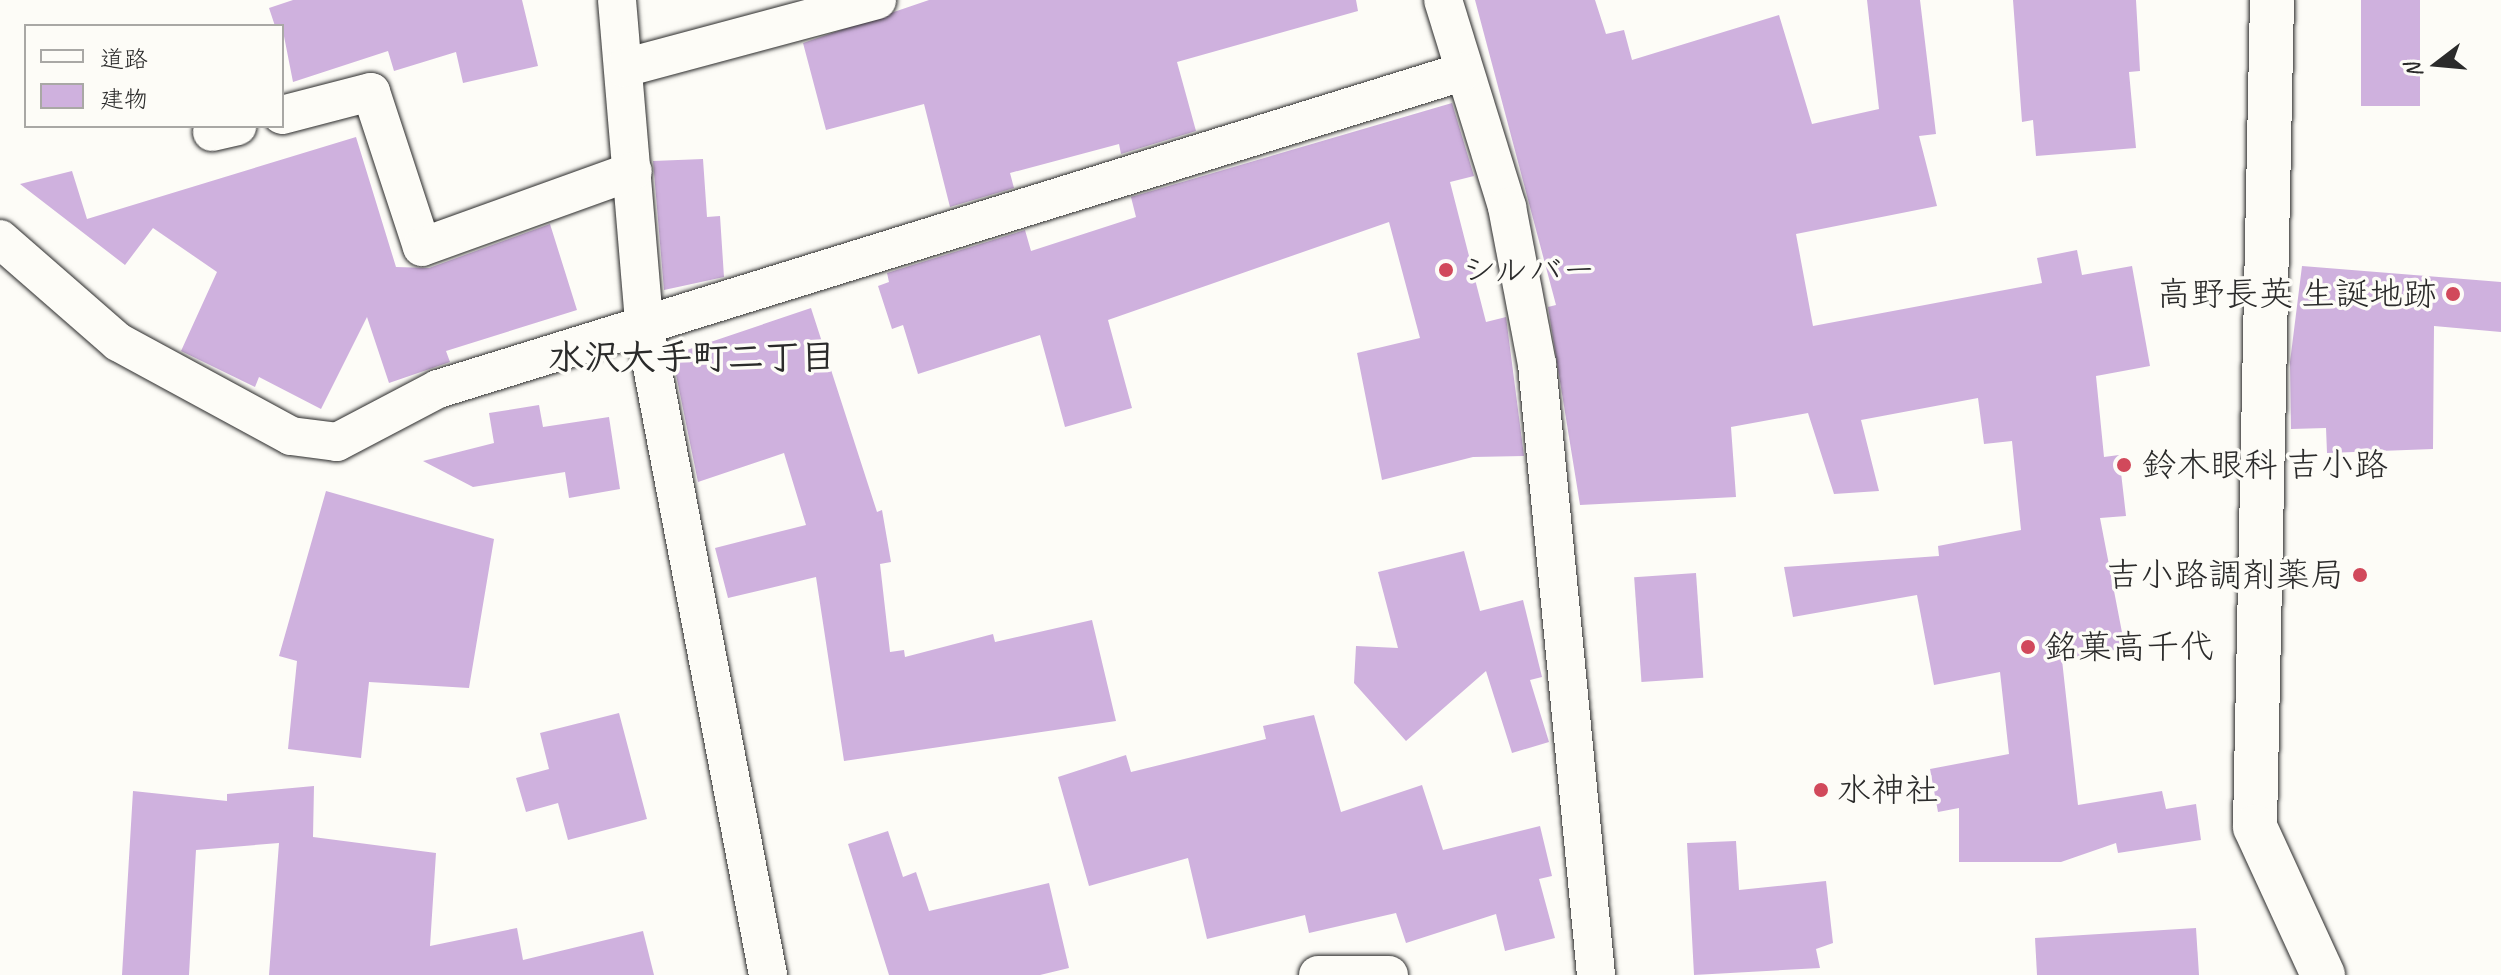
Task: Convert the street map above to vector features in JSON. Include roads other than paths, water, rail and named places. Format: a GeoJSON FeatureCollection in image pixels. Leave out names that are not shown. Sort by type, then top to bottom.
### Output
{"type":"FeatureCollection","features":[{"type":"Feature","properties":{"kind":"street"},"geometry":{"type":"LineString","coordinates":[[617,0],[645,330],[768,975]]}},
{"type":"Feature","properties":{"kind":"street"},"geometry":{"type":"LineString","coordinates":[[624,68],[877,0]]}},
{"type":"Feature","properties":{"kind":"street"},"geometry":{"type":"LineString","coordinates":[[1443,0],[1462,72],[1507,207],[1537,364],[1596,975]]}},
{"type":"Feature","properties":{"kind":"street"},"geometry":{"type":"LineString","coordinates":[[2272,0],[2255,827],[2323,975]]}},
{"type":"Feature","properties":{"kind":"street"},"geometry":{"type":"LineString","coordinates":[[0,239],[118,342],[291,436],[337,442],[438,389],[645,330],[1162,160],[1462,72]]}},
{"type":"Feature","properties":{"kind":"street"},"geometry":{"type":"LineString","coordinates":[[284,114],[371,92],[422,247],[633,171]]}},
{"type":"Feature","properties":{"kind":"street"},"geometry":{"type":"LineString","coordinates":[[1318,975],[1389,975]]}},
{"type":"Feature","properties":{"kind":"place","name":"シルバー"},"geometry":{"type":"Point","coordinates":[1446,270]}},
{"type":"Feature","properties":{"kind":"place","name":"高野長英 生誕地跡"},"geometry":{"type":"Point","coordinates":[2453,294]}},
{"type":"Feature","properties":{"kind":"place","name":"鈴木眼科 吉小路"},"geometry":{"type":"Point","coordinates":[2124,465]}},
{"type":"Feature","properties":{"kind":"place","name":"吉小路調剤薬局"},"geometry":{"type":"Point","coordinates":[2360,575]}},
{"type":"Feature","properties":{"kind":"place","name":"銘菓高千代"},"geometry":{"type":"Point","coordinates":[2028,647]}},
{"type":"Feature","properties":{"kind":"place","name":"水神社"},"geometry":{"type":"Point","coordinates":[1821,790]}},
{"type":"Feature","properties":{"kind":"district","name":"水沢大手町二丁目"},"geometry":{"type":"Point","coordinates":[692,358]}}]}
